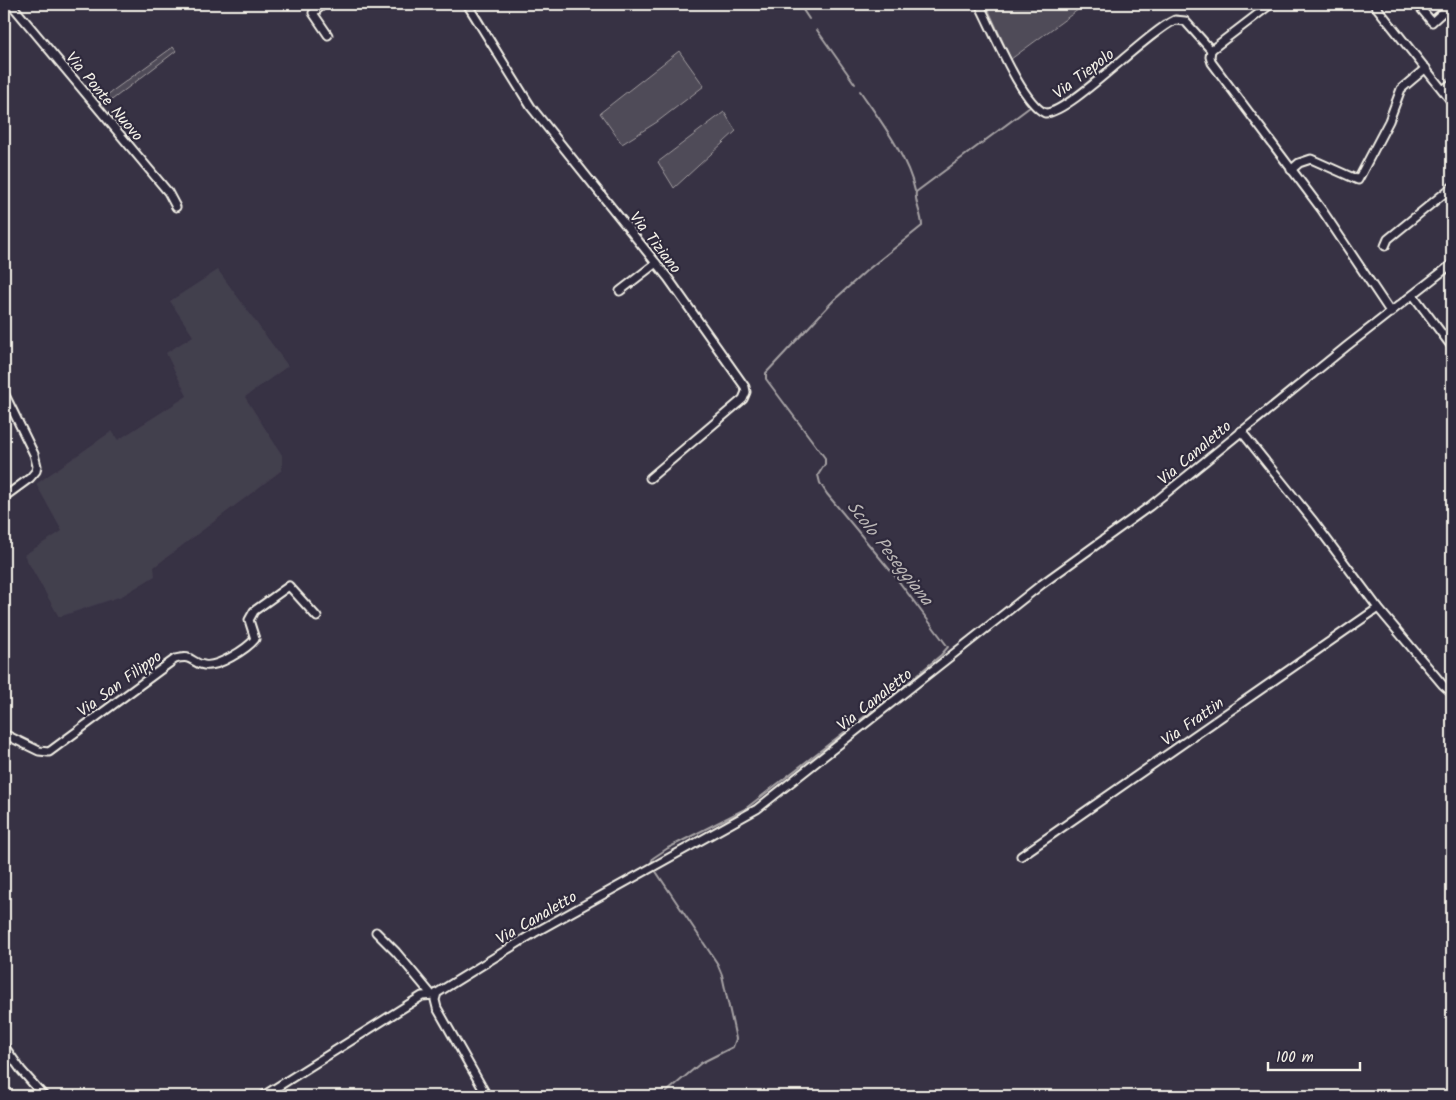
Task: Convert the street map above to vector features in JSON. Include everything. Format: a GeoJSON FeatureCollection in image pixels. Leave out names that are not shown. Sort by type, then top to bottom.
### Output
{"type":"FeatureCollection","features":[{"type":"Feature","properties":{"kind":"street","name":"Via Ponte Nuovo"},"geometry":{"type":"LineString","coordinates":[[11,4],[168,192],[176,208]]}},
{"type":"Feature","properties":{"kind":"street"},"geometry":{"type":"LineString","coordinates":[[324,4],[313,13],[328,35]]}},
{"type":"Feature","properties":{"kind":"street","name":"Via Tiziano"},"geometry":{"type":"LineString","coordinates":[[467,4],[531,107],[656,263],[745,387],[744,398],[650,478]]}},
{"type":"Feature","properties":{"kind":"street","name":"Via Tiepolo"},"geometry":{"type":"LineString","coordinates":[[979,4],[1025,92],[1037,108],[1045,113],[1056,111],[1070,101],[1175,20],[1185,21],[1189,24],[1211,50]]}},
{"type":"Feature","properties":{"kind":"street"},"geometry":{"type":"LineString","coordinates":[[1271,4],[1211,50],[1210,57],[1212,63],[1322,210],[1392,313]]}},
{"type":"Feature","properties":{"kind":"street"},"geometry":{"type":"LineString","coordinates":[[1374,4],[1452,102]]}},
{"type":"Feature","properties":{"kind":"street"},"geometry":{"type":"LineString","coordinates":[[1416,4],[1432,22],[1452,4]]}},
{"type":"Feature","properties":{"kind":"street"},"geometry":{"type":"LineString","coordinates":[[1291,170],[1299,163],[1311,159],[1358,180],[1389,121],[1401,89],[1426,68]]}},
{"type":"Feature","properties":{"kind":"street"},"geometry":{"type":"LineString","coordinates":[[1443,90],[1452,83]]}},
{"type":"Feature","properties":{"kind":"street"},"geometry":{"type":"LineString","coordinates":[[1385,246],[1388,239],[1452,186]]}},
{"type":"Feature","properties":{"kind":"street"},"geometry":{"type":"LineString","coordinates":[[620,291],[656,263]]}},
{"type":"Feature","properties":{"kind":"street","name":"Via Canaletto"},"geometry":{"type":"LineString","coordinates":[[263,1096],[422,996],[433,995],[534,933],[757,808],[1042,584],[1150,506],[1347,346],[1392,313],[1452,264]]}},
{"type":"Feature","properties":{"kind":"street"},"geometry":{"type":"LineString","coordinates":[[1413,296],[1452,347]]}},
{"type":"Feature","properties":{"kind":"street"},"geometry":{"type":"LineString","coordinates":[[4,393],[34,454],[37,466],[36,471],[30,478],[4,497]]}},
{"type":"Feature","properties":{"kind":"street"},"geometry":{"type":"LineString","coordinates":[[1241,431],[1314,522],[1378,608],[1443,685],[1452,693]]}},
{"type":"Feature","properties":{"kind":"street","name":"Via San Filippo"},"geometry":{"type":"LineString","coordinates":[[4,734],[39,751],[49,752],[175,659],[186,656],[204,666],[218,663],[249,647],[255,639],[249,620],[254,611],[289,586],[317,617]]}},
{"type":"Feature","properties":{"kind":"street","name":"Via Frattin"},"geometry":{"type":"LineString","coordinates":[[1022,856],[1378,608]]}},
{"type":"Feature","properties":{"kind":"street"},"geometry":{"type":"LineString","coordinates":[[376,932],[433,995],[437,1008],[487,1096]]}},
{"type":"Feature","properties":{"kind":"street"},"geometry":{"type":"LineString","coordinates":[[4,1046],[21,1070],[44,1096]]}},
{"type":"Feature","properties":{"kind":"shaded area"},"geometry":{"type":"Polygon","coordinates":[[[986,4],[1086,4],[1011,59],[986,4]]]}},
{"type":"Feature","properties":{"kind":"shaded area"},"geometry":{"type":"Polygon","coordinates":[[[173,47],[176,51],[100,109],[96,103],[173,47]]]}},
{"type":"Feature","properties":{"kind":"shaded area"},"geometry":{"type":"Polygon","coordinates":[[[679,51],[704,86],[657,122],[622,144],[600,113],[679,51]]]}},
{"type":"Feature","properties":{"kind":"shaded area"},"geometry":{"type":"Polygon","coordinates":[[[724,112],[736,131],[674,188],[658,162],[724,112]]]}},
{"type":"Feature","properties":{"kind":"shaded area"},"geometry":{"type":"Polygon","coordinates":[[[218,270],[288,366],[245,397],[282,455],[282,470],[154,567],[155,576],[122,596],[59,617],[24,555],[62,531],[36,484],[112,431],[118,440],[187,396],[166,353],[193,336],[170,301],[218,270]]]}},
{"type":"Feature","properties":{"kind":"waterway"},"geometry":{"type":"LineString","coordinates":[[473,4],[486,26]]}},
{"type":"Feature","properties":{"kind":"waterway","name":"Scolo Peseggiana"},"geometry":{"type":"LineString","coordinates":[[799,4],[809,19]]}},
{"type":"Feature","properties":{"kind":"waterway","name":"Scolo Peseggiana"},"geometry":{"type":"LineString","coordinates":[[817,30],[855,84]]}},
{"type":"Feature","properties":{"kind":"waterway"},"geometry":{"type":"LineString","coordinates":[[490,32],[516,76]]}},
{"type":"Feature","properties":{"kind":"waterway","name":"Scolo Peseggiana"},"geometry":{"type":"LineString","coordinates":[[860,91],[900,152],[915,191]]}},
{"type":"Feature","properties":{"kind":"waterway","name":"Scolo Peseggiana"},"geometry":{"type":"LineString","coordinates":[[651,863],[653,858],[668,848],[745,809],[904,686],[948,647],[894,575],[827,494],[820,483],[818,475],[825,464],[825,458],[766,379],[766,373],[834,300],[866,271],[922,226],[916,192],[1030,107]]}},
{"type":"Feature","properties":{"kind":"waterway"},"geometry":{"type":"LineString","coordinates":[[616,206],[648,246]]}},
{"type":"Feature","properties":{"kind":"waterway"},"geometry":{"type":"LineString","coordinates":[[652,252],[659,262]]}},
{"type":"Feature","properties":{"kind":"waterway"},"geometry":{"type":"LineString","coordinates":[[722,349],[749,386]]}},
{"type":"Feature","properties":{"kind":"waterway"},"geometry":{"type":"LineString","coordinates":[[8,410],[32,460]]}},
{"type":"Feature","properties":{"kind":"waterway"},"geometry":{"type":"LineString","coordinates":[[4,492],[18,482]]}},
{"type":"Feature","properties":{"kind":"waterway","name":"Scolo Peseggiana"},"geometry":{"type":"LineString","coordinates":[[655,870],[717,963],[722,975],[736,1039],[733,1047],[701,1063],[662,1096]]}},
{"type":"Feature","properties":{"kind":"waterway"},"geometry":{"type":"LineString","coordinates":[[4,1054],[37,1096]]}}]}
